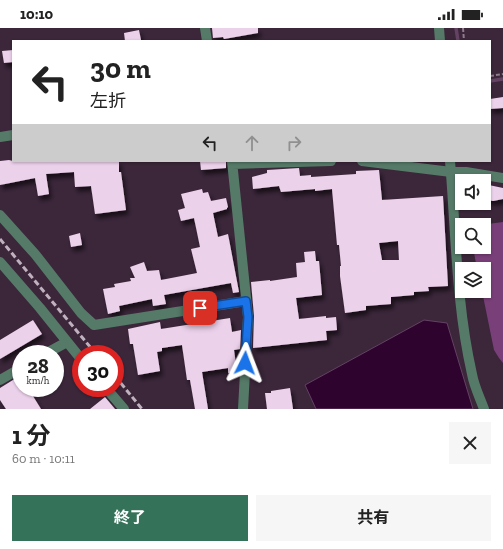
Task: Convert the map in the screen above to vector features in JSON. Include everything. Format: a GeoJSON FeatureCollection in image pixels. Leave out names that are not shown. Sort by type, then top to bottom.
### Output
{"type":"FeatureCollection","features":[{"type":"Feature","properties":{"kind":"street"},"geometry":{"type":"LineString","coordinates":[[205,28],[207,40]]}},
{"type":"Feature","properties":{"kind":"street"},"geometry":{"type":"LineString","coordinates":[[439,28],[440,40]]}},
{"type":"Feature","properties":{"kind":"street"},"geometry":{"type":"LineString","coordinates":[[0,137],[12,135]]}},
{"type":"Feature","properties":{"kind":"street"},"geometry":{"type":"LineString","coordinates":[[243,409],[248,317],[232,163],[282,162]]}},
{"type":"Feature","properties":{"kind":"street"},"geometry":{"type":"LineString","coordinates":[[370,162],[451,172],[466,172],[503,178]]}},
{"type":"Feature","properties":{"kind":"street"},"geometry":{"type":"LineString","coordinates":[[450,162],[463,326],[472,376],[484,409]]}},
{"type":"Feature","properties":{"kind":"street"},"geometry":{"type":"LineString","coordinates":[[0,215],[35,254],[81,313],[94,325],[246,301]]}},
{"type":"Feature","properties":{"kind":"street"},"geometry":{"type":"LineString","coordinates":[[0,262],[40,308],[72,349]]}},
{"type":"Feature","properties":{"kind":"street"},"geometry":{"type":"LineString","coordinates":[[61,345],[66,342]]}},
{"type":"Feature","properties":{"kind":"street"},"geometry":{"type":"LineString","coordinates":[[0,380],[12,373]]}},
{"type":"Feature","properties":{"kind":"street"},"geometry":{"type":"LineString","coordinates":[[114,397],[124,409]]}},
{"type":"Feature","properties":{"kind":"path"},"geometry":{"type":"LineString","coordinates":[[463,28],[464,40]]}},
{"type":"Feature","properties":{"kind":"path"},"geometry":{"type":"LineString","coordinates":[[491,76],[503,74]]}},
{"type":"Feature","properties":{"kind":"shaded area"},"geometry":{"type":"Polygon","coordinates":[[[503,222],[503,363],[494,350],[483,298],[491,298],[491,262],[476,262],[474,254],[491,254],[491,224],[503,222]]]}},
{"type":"Feature","properties":{"kind":"shaded area"},"geometry":{"type":"Polygon","coordinates":[[[424,320],[447,323],[473,409],[316,409],[305,385],[424,320]]]}},
{"type":"Feature","properties":{"kind":"building"},"geometry":{"type":"Polygon","coordinates":[[[212,28],[258,28],[258,33],[224,39],[223,37],[213,38],[212,28]]]}},
{"type":"Feature","properties":{"kind":"building"},"geometry":{"type":"Polygon","coordinates":[[[139,30],[141,40],[125,40],[124,33],[139,30]]]}},
{"type":"Feature","properties":{"kind":"building"},"geometry":{"type":"Polygon","coordinates":[[[12,50],[12,62],[4,63],[2,51],[12,50]]]}},
{"type":"Feature","properties":{"kind":"building"},"geometry":{"type":"Polygon","coordinates":[[[503,97],[503,108],[491,109],[491,99],[503,97]]]}},
{"type":"Feature","properties":{"kind":"building"},"geometry":{"type":"Polygon","coordinates":[[[0,161],[119,162],[119,172],[121,172],[126,210],[95,214],[91,186],[75,187],[74,172],[46,174],[49,194],[38,196],[35,178],[0,185],[0,161]]]}},
{"type":"Feature","properties":{"kind":"building"},"geometry":{"type":"Polygon","coordinates":[[[200,162],[226,162],[226,168],[201,170],[200,162]]]}},
{"type":"Feature","properties":{"kind":"building"},"geometry":{"type":"Polygon","coordinates":[[[299,168],[300,176],[311,175],[311,177],[356,174],[356,171],[379,170],[382,200],[443,196],[448,286],[428,287],[429,291],[414,292],[414,295],[391,297],[391,304],[366,306],[366,310],[345,313],[332,189],[281,192],[279,186],[253,189],[252,177],[267,173],[267,170],[299,168]],[[398,241],[379,243],[382,260],[399,260],[398,241]]]}},
{"type":"Feature","properties":{"kind":"building"},"geometry":{"type":"Polygon","coordinates":[[[491,185],[503,188],[503,199],[491,201],[491,185]]]}},
{"type":"Feature","properties":{"kind":"building"},"geometry":{"type":"Polygon","coordinates":[[[202,189],[203,193],[208,192],[211,201],[226,198],[227,209],[213,213],[218,237],[228,234],[239,292],[233,293],[231,283],[164,295],[166,304],[153,306],[152,299],[119,306],[120,311],[108,314],[103,289],[115,287],[114,284],[131,281],[130,278],[135,278],[130,267],[144,262],[147,271],[159,270],[161,280],[197,273],[191,249],[200,247],[194,218],[181,221],[178,210],[185,208],[181,194],[202,189]]]}},
{"type":"Feature","properties":{"kind":"building"},"geometry":{"type":"Polygon","coordinates":[[[80,233],[82,245],[71,247],[69,236],[80,233]]]}},
{"type":"Feature","properties":{"kind":"building"},"geometry":{"type":"Polygon","coordinates":[[[315,251],[316,261],[319,261],[322,295],[296,298],[299,319],[326,316],[326,318],[336,317],[337,330],[326,331],[327,340],[253,348],[254,316],[251,282],[297,277],[296,263],[305,262],[304,252],[315,251]]]}},
{"type":"Feature","properties":{"kind":"building"},"geometry":{"type":"Polygon","coordinates":[[[230,318],[232,332],[241,330],[240,349],[234,350],[237,371],[228,373],[228,368],[202,372],[208,409],[195,409],[190,380],[187,380],[182,345],[162,348],[162,351],[157,352],[160,371],[138,375],[133,344],[130,344],[128,329],[160,322],[161,329],[230,318]]]}},
{"type":"Feature","properties":{"kind":"building"},"geometry":{"type":"Polygon","coordinates":[[[33,320],[42,334],[24,345],[12,345],[12,352],[0,359],[0,340],[33,320]]]}},
{"type":"Feature","properties":{"kind":"building"},"geometry":{"type":"Polygon","coordinates":[[[12,381],[12,397],[34,397],[41,409],[6,409],[0,400],[0,388],[12,381]]]}},
{"type":"Feature","properties":{"kind":"building"},"geometry":{"type":"Polygon","coordinates":[[[290,388],[293,409],[267,409],[265,393],[290,388]]]}},
{"type":"Feature","properties":{"kind":"building"},"geometry":{"type":"Polygon","coordinates":[[[105,397],[115,409],[90,409],[105,397]]]}},
{"type":"Feature","properties":{"kind":"waterway"},"geometry":{"type":"LineString","coordinates":[[456,28],[458,40]]}},
{"type":"Feature","properties":{"kind":"waterway"},"geometry":{"type":"LineString","coordinates":[[491,81],[503,79]]}},
{"type":"Feature","properties":{"kind":"railway"},"geometry":{"type":"LineString","coordinates":[[0,239],[88,345]]}},
{"type":"Feature","properties":{"kind":"railway"},"geometry":{"type":"LineString","coordinates":[[124,387],[142,409]]}},
{"type":"Feature","properties":{"kind":"route"},"geometry":{"type":"LineString","coordinates":[[200,308],[246,301],[248,317],[245,363]]}}]}
